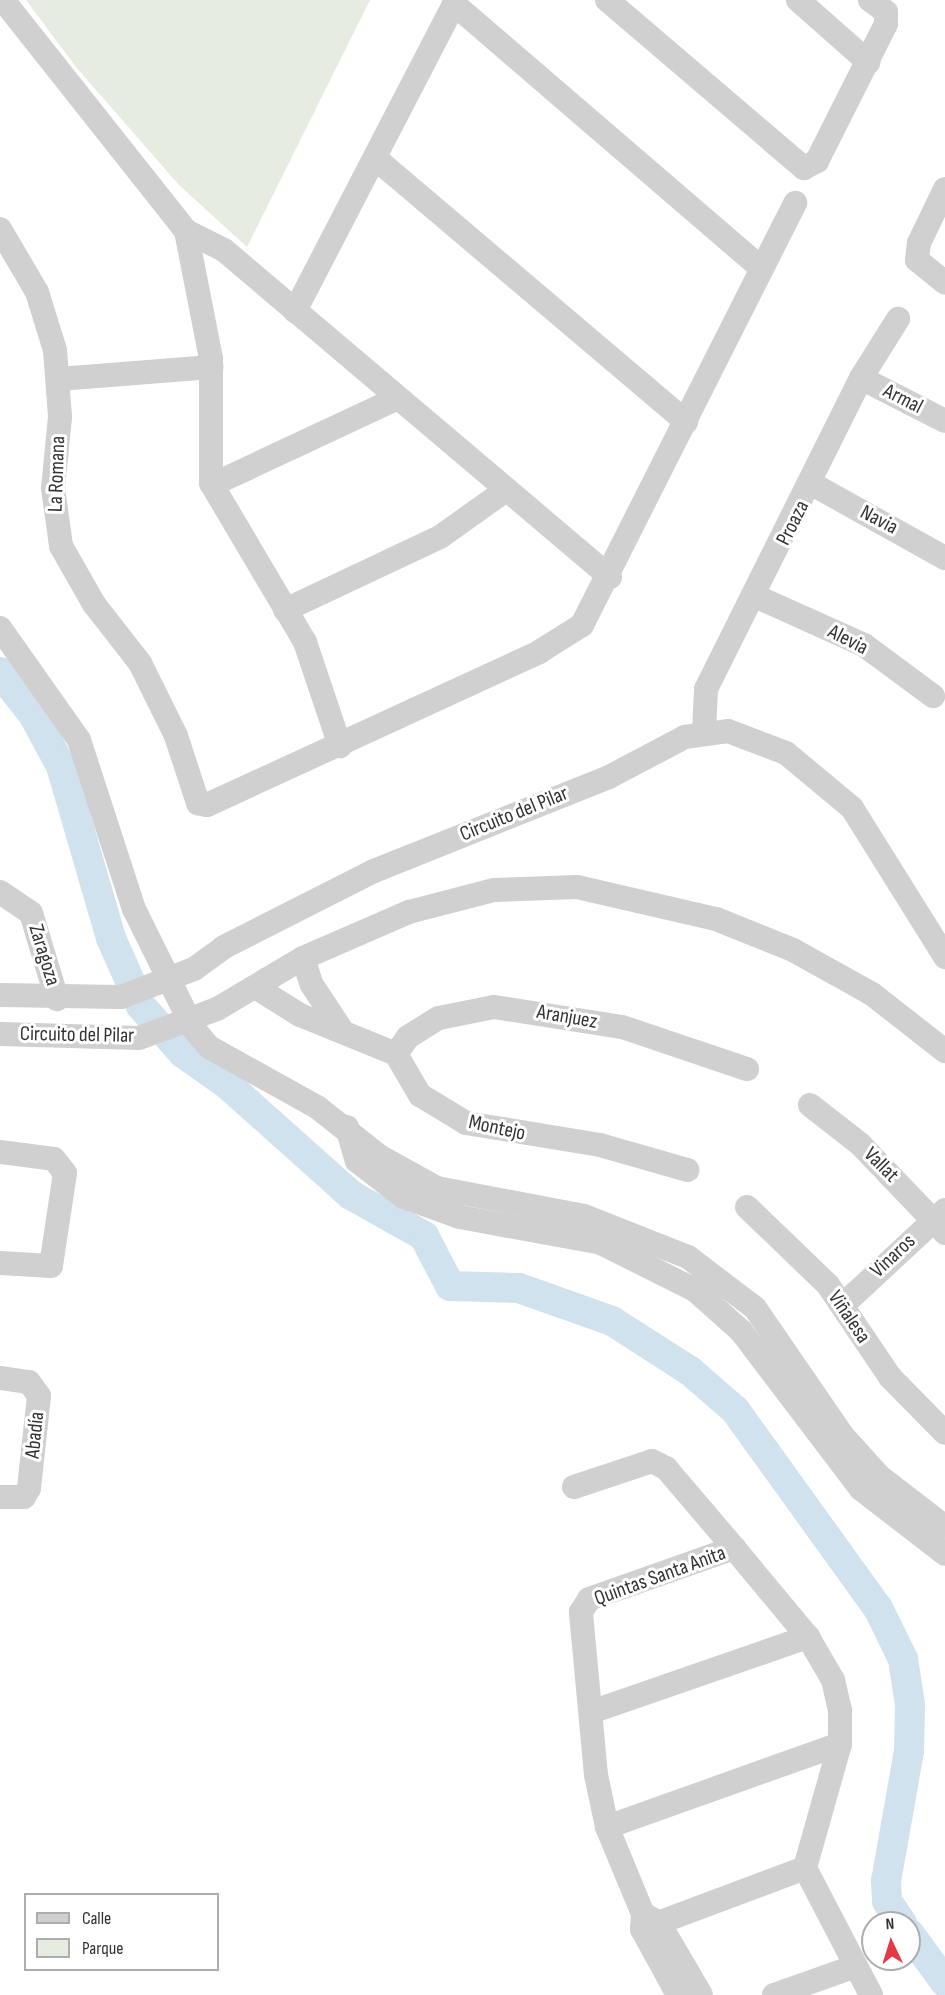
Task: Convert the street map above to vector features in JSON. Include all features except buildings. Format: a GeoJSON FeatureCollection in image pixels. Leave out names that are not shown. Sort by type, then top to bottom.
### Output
{"type":"FeatureCollection","features":[{"type":"Feature","properties":{"kind":"street"},"geometry":{"type":"LineString","coordinates":[[3,0],[186,231],[224,250],[610,577]]}},
{"type":"Feature","properties":{"kind":"street"},"geometry":{"type":"LineString","coordinates":[[607,0],[804,168],[817,161],[888,18],[870,0]]}},
{"type":"Feature","properties":{"kind":"street"},"geometry":{"type":"LineString","coordinates":[[798,0],[868,62]]}},
{"type":"Feature","properties":{"kind":"street"},"geometry":{"type":"LineString","coordinates":[[295,311],[455,2],[762,269]]}},
{"type":"Feature","properties":{"kind":"street"},"geometry":{"type":"LineString","coordinates":[[375,158],[686,422]]}},
{"type":"Feature","properties":{"kind":"street"},"geometry":{"type":"LineString","coordinates":[[945,189],[919,243],[917,261],[945,283]]}},
{"type":"Feature","properties":{"kind":"street"},"geometry":{"type":"LineString","coordinates":[[186,231],[212,367],[212,485],[285,610],[321,682],[340,746],[559,642],[591,615],[795,203]]}},
{"type":"Feature","properties":{"kind":"street","name":"La Romana"},"geometry":{"type":"LineString","coordinates":[[0,229],[21,259],[48,320],[59,379],[53,488],[61,546],[160,700],[198,803],[207,805],[340,746]]}},
{"type":"Feature","properties":{"kind":"street","name":"Proaza"},"geometry":{"type":"LineString","coordinates":[[704,732],[706,689],[812,484],[861,378],[898,319]]}},
{"type":"Feature","properties":{"kind":"street"},"geometry":{"type":"LineString","coordinates":[[59,379],[212,367]]}},
{"type":"Feature","properties":{"kind":"street","name":"Armal"},"geometry":{"type":"LineString","coordinates":[[861,378],[945,421]]}},
{"type":"Feature","properties":{"kind":"street"},"geometry":{"type":"LineString","coordinates":[[212,485],[398,398]]}},
{"type":"Feature","properties":{"kind":"street","name":"Navia"},"geometry":{"type":"LineString","coordinates":[[812,484],[945,558]]}},
{"type":"Feature","properties":{"kind":"street"},"geometry":{"type":"LineString","coordinates":[[285,610],[440,537],[506,490]]}},
{"type":"Feature","properties":{"kind":"street","name":"Alevia"},"geometry":{"type":"LineString","coordinates":[[755,596],[864,645],[933,696]]}},
{"type":"Feature","properties":{"kind":"street"},"geometry":{"type":"LineString","coordinates":[[0,628],[79,740],[134,909],[193,1028],[227,1060],[347,1127],[379,1156],[437,1188],[603,1221],[705,1268],[755,1308],[861,1456],[945,1527]]}},
{"type":"Feature","properties":{"kind":"street","name":"Circuito del Pilar"},"geometry":{"type":"LineString","coordinates":[[0,995],[57,999],[121,997],[194,969],[224,947],[374,871],[609,777],[666,745],[704,732],[757,738],[827,784],[874,837],[945,957]]}},
{"type":"Feature","properties":{"kind":"street","name":"Circuito del Pilar"},"geometry":{"type":"LineString","coordinates":[[0,1034],[91,1040],[139,1038],[217,1009],[303,958],[372,926],[464,895],[534,886],[616,892],[716,919],[793,950],[872,994],[945,1051]]}},
{"type":"Feature","properties":{"kind":"street","name":"Zaragoza"},"geometry":{"type":"LineString","coordinates":[[0,892],[31,913],[57,999]]}},
{"type":"Feature","properties":{"kind":"street"},"geometry":{"type":"LineString","coordinates":[[303,958],[312,985],[341,1029]]}},
{"type":"Feature","properties":{"kind":"street"},"geometry":{"type":"LineString","coordinates":[[255,987],[300,1015],[341,1029],[377,1050],[396,1054]]}},
{"type":"Feature","properties":{"kind":"street"},"geometry":{"type":"LineString","coordinates":[[91,1040],[93,999]]}},
{"type":"Feature","properties":{"kind":"street","name":"Aranjuez"},"geometry":{"type":"LineString","coordinates":[[396,1054],[408,1037],[439,1018],[495,1007],[622,1027],[747,1069]]}},
{"type":"Feature","properties":{"kind":"street","name":"Montejo"},"geometry":{"type":"LineString","coordinates":[[396,1054],[420,1095],[466,1123],[600,1145],[687,1170]]}},
{"type":"Feature","properties":{"kind":"street","name":"Vallat"},"geometry":{"type":"LineString","coordinates":[[810,1105],[860,1144],[941,1221]]}},
{"type":"Feature","properties":{"kind":"street"},"geometry":{"type":"LineString","coordinates":[[347,1127],[357,1161],[404,1197],[460,1217],[602,1243],[695,1290],[741,1331],[861,1489],[945,1554]]}},
{"type":"Feature","properties":{"kind":"street"},"geometry":{"type":"LineString","coordinates":[[0,1152],[54,1159],[65,1173],[51,1266],[0,1263]]}},
{"type":"Feature","properties":{"kind":"street","name":"Viñalesa"},"geometry":{"type":"LineString","coordinates":[[747,1207],[844,1304],[890,1377],[945,1433]]}},
{"type":"Feature","properties":{"kind":"street","name":"Vinaros"},"geometry":{"type":"LineString","coordinates":[[844,1304],[941,1221]]}},
{"type":"Feature","properties":{"kind":"street","name":"Abadía"},"geometry":{"type":"LineString","coordinates":[[0,1378],[29,1382],[39,1396],[29,1488],[24,1497],[0,1497]]}},
{"type":"Feature","properties":{"kind":"street"},"geometry":{"type":"LineString","coordinates":[[574,1487],[652,1461],[666,1468],[734,1548]]}},
{"type":"Feature","properties":{"kind":"street","name":"Quintas Santa Anita"},"geometry":{"type":"LineString","coordinates":[[678,1995],[607,1827],[591,1712],[583,1604],[734,1548],[808,1637],[833,1680],[840,1710],[840,1744],[805,1868]]}},
{"type":"Feature","properties":{"kind":"street"},"geometry":{"type":"LineString","coordinates":[[591,1712],[808,1637]]}},
{"type":"Feature","properties":{"kind":"street"},"geometry":{"type":"LineString","coordinates":[[607,1827],[840,1744]]}},
{"type":"Feature","properties":{"kind":"street"},"geometry":{"type":"LineString","coordinates":[[648,1922],[805,1868],[853,1967],[872,1995]]}},
{"type":"Feature","properties":{"kind":"street","name":"Quintas Santa Anita"},"geometry":{"type":"LineString","coordinates":[[648,1922],[701,1995]]}},
{"type":"Feature","properties":{"kind":"street"},"geometry":{"type":"LineString","coordinates":[[774,1995],[853,1967]]}},
{"type":"Feature","properties":{"kind":"green space"},"geometry":{"type":"Polygon","coordinates":[[[26,0],[370,0],[247,247],[179,185],[76,67],[26,0]]]}},
{"type":"Feature","properties":{"kind":"waterway"},"geometry":{"type":"LineString","coordinates":[[0,672],[34,716],[61,766],[111,938],[141,1006],[183,1053],[228,1085],[351,1195],[424,1236],[450,1286],[519,1288],[612,1321],[690,1371],[735,1410],[878,1608],[903,1659],[910,1705],[909,1751],[886,1881],[887,1901],[894,1911]]}},
{"type":"Feature","properties":{"kind":"waterway"},"geometry":{"type":"LineString","coordinates":[[921,1949],[945,1982]]}}]}
